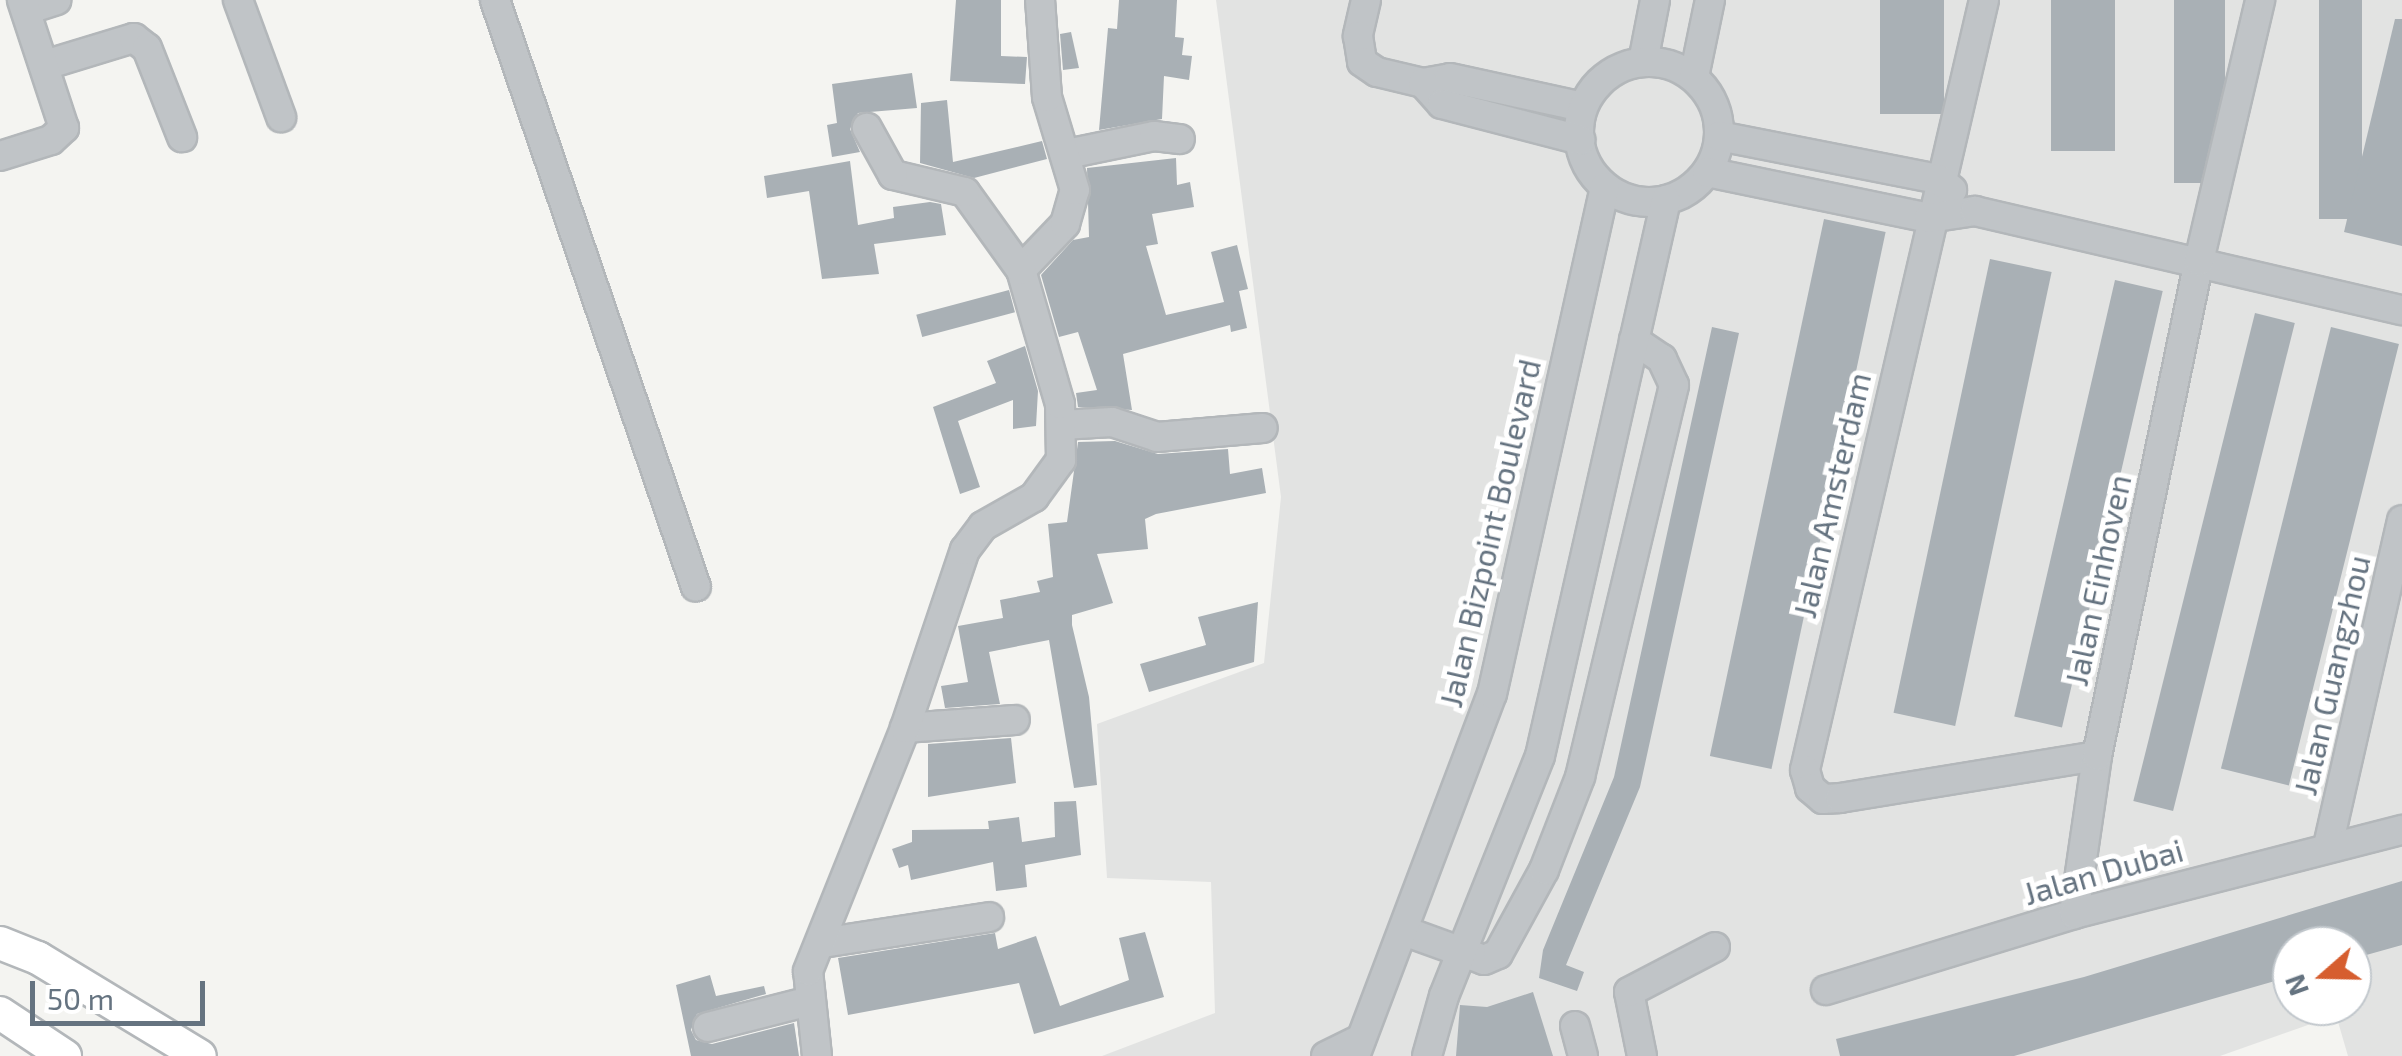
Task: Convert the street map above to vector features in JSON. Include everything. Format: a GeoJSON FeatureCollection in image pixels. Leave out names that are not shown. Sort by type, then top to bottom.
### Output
{"type":"FeatureCollection","features":[{"type":"Feature","properties":{"kind":"main road"},"geometry":{"type":"LineString","coordinates":[[0,943],[38,958],[200,1056]]}},
{"type":"Feature","properties":{"kind":"main road"},"geometry":{"type":"LineString","coordinates":[[0,1012],[65,1056]]}},
{"type":"Feature","properties":{"kind":"street"},"geometry":{"type":"LineString","coordinates":[[0,156],[51,140],[64,128],[24,5],[56,0]]}},
{"type":"Feature","properties":{"kind":"street"},"geometry":{"type":"LineString","coordinates":[[238,0],[281,117]]}},
{"type":"Feature","properties":{"kind":"street"},"geometry":{"type":"LineString","coordinates":[[495,0],[696,587]]}},
{"type":"Feature","properties":{"kind":"street"},"geometry":{"type":"LineString","coordinates":[[1021,270],[1072,208],[1066,154],[1047,97],[1040,0]]}},
{"type":"Feature","properties":{"kind":"street"},"geometry":{"type":"LineString","coordinates":[[1366,0],[1358,36],[1362,62],[1376,72],[1423,83],[1450,78],[1583,107]]}},
{"type":"Feature","properties":{"kind":"street"},"geometry":{"type":"LineString","coordinates":[[1642,62],[1655,0]]}},
{"type":"Feature","properties":{"kind":"street"},"geometry":{"type":"LineString","coordinates":[[1694,77],[1710,0]]}},
{"type":"Feature","properties":{"kind":"street","name":"Jalan Amsterdam"},"geometry":{"type":"LineString","coordinates":[[1984,0],[1938,178],[1805,770],[1810,788],[1824,799],[2097,756]]}},
{"type":"Feature","properties":{"kind":"street","name":"Jalan Einhoven"},"geometry":{"type":"LineString","coordinates":[[2074,914],[2097,756],[2198,262],[2260,0]]}},
{"type":"Feature","properties":{"kind":"street"},"geometry":{"type":"LineString","coordinates":[[46,65],[134,38],[147,48],[182,137]]}},
{"type":"Feature","properties":{"kind":"street"},"geometry":{"type":"LineString","coordinates":[[1642,62],[1670,64],[1694,77],[1708,94],[1720,136],[1707,172],[1666,200],[1634,200],[1605,187],[1588,166],[1580,140],[1583,107],[1597,84],[1642,62]]}},
{"type":"Feature","properties":{"kind":"street"},"geometry":{"type":"LineString","coordinates":[[1423,83],[1442,104],[1580,140]]}},
{"type":"Feature","properties":{"kind":"street"},"geometry":{"type":"LineString","coordinates":[[817,1056],[806,1002],[808,971],[906,728],[965,550],[983,526],[1048,484],[1061,460],[1062,425],[1021,270],[964,192],[893,175],[867,128]]}},
{"type":"Feature","properties":{"kind":"street"},"geometry":{"type":"LineString","coordinates":[[1066,154],[1154,136],[1180,139]]}},
{"type":"Feature","properties":{"kind":"street"},"geometry":{"type":"LineString","coordinates":[[1720,136],[1938,178],[1976,211]]}},
{"type":"Feature","properties":{"kind":"street"},"geometry":{"type":"LineString","coordinates":[[1707,172],[1929,218],[1976,211],[2402,310]]}},
{"type":"Feature","properties":{"kind":"street","name":"Jalan Bizpoint Boulevard"},"geometry":{"type":"LineString","coordinates":[[1358,1048],[1492,694],[1605,187]]}},
{"type":"Feature","properties":{"kind":"street"},"geometry":{"type":"LineString","coordinates":[[1427,1056],[1461,954],[1540,756],[1666,200]]}},
{"type":"Feature","properties":{"kind":"street"},"geometry":{"type":"LineString","coordinates":[[1404,931],[1484,960],[1508,942],[1580,777],[1674,386],[1662,359],[1634,340]]}},
{"type":"Feature","properties":{"kind":"street"},"geometry":{"type":"LineString","coordinates":[[1062,425],[1112,422],[1157,437],[1263,428]]}},
{"type":"Feature","properties":{"kind":"street","name":"Jalan Guangzhou"},"geometry":{"type":"LineString","coordinates":[[2328,846],[2402,520]]}},
{"type":"Feature","properties":{"kind":"street"},"geometry":{"type":"LineString","coordinates":[[906,728],[1016,720]]}},
{"type":"Feature","properties":{"kind":"street","name":"Jalan Dubai"},"geometry":{"type":"LineString","coordinates":[[1826,990],[2074,914],[2402,830]]}},
{"type":"Feature","properties":{"kind":"street"},"geometry":{"type":"LineString","coordinates":[[822,943],[990,917]]}},
{"type":"Feature","properties":{"kind":"street"},"geometry":{"type":"LineString","coordinates":[[1642,1056],[1629,992],[1714,947]]}},
{"type":"Feature","properties":{"kind":"street"},"geometry":{"type":"LineString","coordinates":[[708,1028],[806,1002]]}},
{"type":"Feature","properties":{"kind":"street"},"geometry":{"type":"LineString","coordinates":[[1575,1026],[1583,1056]]}},
{"type":"Feature","properties":{"kind":"street"},"geometry":{"type":"LineString","coordinates":[[1326,1056],[1358,1048]]}},
{"type":"Feature","properties":{"kind":"shaded area"},"geometry":{"type":"Polygon","coordinates":[[[1216,0],[2402,0],[2402,1056],[2348,1056],[2339,1026],[2372,1026],[2372,926],[2272,926],[2272,1026],[2305,1026],[2220,1056],[1102,1056],[1215,1013],[1211,882],[1107,878],[1097,724],[1264,663],[1281,497],[1216,0]]]}},
{"type":"Feature","properties":{"kind":"building"},"geometry":{"type":"Polygon","coordinates":[[[956,0],[1001,0],[1001,56],[1027,57],[1025,84],[950,81],[956,0]]]}},
{"type":"Feature","properties":{"kind":"building"},"geometry":{"type":"Polygon","coordinates":[[[1119,0],[1177,0],[1175,37],[1184,38],[1182,55],[1192,56],[1189,80],[1164,76],[1162,119],[1099,130],[1108,28],[1117,29],[1119,0]]]}},
{"type":"Feature","properties":{"kind":"building"},"geometry":{"type":"Polygon","coordinates":[[[1880,0],[1944,0],[1944,114],[1880,114],[1880,0]]]}},
{"type":"Feature","properties":{"kind":"building"},"geometry":{"type":"Polygon","coordinates":[[[2051,0],[2115,0],[2115,151],[2051,151],[2051,0]]]}},
{"type":"Feature","properties":{"kind":"building"},"geometry":{"type":"Polygon","coordinates":[[[2174,0],[2225,0],[2225,183],[2174,183],[2174,0]]]}},
{"type":"Feature","properties":{"kind":"building"},"geometry":{"type":"Polygon","coordinates":[[[2319,0],[2362,0],[2362,219],[2319,219],[2319,0]]]}},
{"type":"Feature","properties":{"kind":"building"},"geometry":{"type":"Polygon","coordinates":[[[2395,19],[2402,19],[2402,246],[2344,232],[2395,19]]]}},
{"type":"Feature","properties":{"kind":"building"},"geometry":{"type":"Polygon","coordinates":[[[1071,32],[1079,68],[1063,70],[1060,34],[1071,32]]]}},
{"type":"Feature","properties":{"kind":"building"},"geometry":{"type":"Polygon","coordinates":[[[912,73],[917,108],[858,113],[850,129],[860,152],[832,157],[827,125],[837,123],[832,84],[912,73]]]}},
{"type":"Feature","properties":{"kind":"building"},"geometry":{"type":"Polygon","coordinates":[[[947,100],[953,162],[1042,141],[1047,159],[974,178],[920,163],[921,103],[947,100]]]}},
{"type":"Feature","properties":{"kind":"building"},"geometry":{"type":"Polygon","coordinates":[[[1176,158],[1177,185],[1190,182],[1194,207],[1152,214],[1158,244],[1146,246],[1166,315],[1224,302],[1211,252],[1237,245],[1248,289],[1239,291],[1247,328],[1231,332],[1230,325],[1123,354],[1132,410],[1078,407],[1076,393],[1097,390],[1078,332],[1059,337],[1041,275],[1073,240],[1089,237],[1087,168],[1176,158]]]}},
{"type":"Feature","properties":{"kind":"building"},"geometry":{"type":"Polygon","coordinates":[[[850,161],[858,225],[894,218],[893,207],[930,202],[941,204],[946,235],[874,244],[879,274],[822,279],[809,191],[767,198],[764,176],[850,161]]]}},
{"type":"Feature","properties":{"kind":"building"},"geometry":{"type":"Polygon","coordinates":[[[1824,219],[1886,232],[1771,769],[1710,756],[1824,219]]]}},
{"type":"Feature","properties":{"kind":"building"},"geometry":{"type":"Polygon","coordinates":[[[1990,259],[2052,272],[1955,726],[1894,713],[1990,259]]]}},
{"type":"Feature","properties":{"kind":"building"},"geometry":{"type":"Polygon","coordinates":[[[2115,280],[2163,291],[2062,728],[2014,717],[2115,280]]]}},
{"type":"Feature","properties":{"kind":"building"},"geometry":{"type":"Polygon","coordinates":[[[1009,290],[1015,312],[922,337],[916,315],[1009,290]]]}},
{"type":"Feature","properties":{"kind":"building"},"geometry":{"type":"Polygon","coordinates":[[[2255,313],[2295,323],[2173,811],[2133,801],[2255,313]]]}},
{"type":"Feature","properties":{"kind":"building"},"geometry":{"type":"Polygon","coordinates":[[[1712,327],[1739,333],[1640,787],[1566,965],[1584,972],[1577,991],[1539,978],[1543,950],[1614,777],[1712,327]]]}},
{"type":"Feature","properties":{"kind":"building"},"geometry":{"type":"Polygon","coordinates":[[[2331,327],[2399,344],[2289,785],[2221,768],[2331,327]]]}},
{"type":"Feature","properties":{"kind":"building"},"geometry":{"type":"Polygon","coordinates":[[[1025,346],[1038,391],[1036,426],[1013,429],[1013,400],[958,421],[980,487],[960,494],[933,407],[996,383],[987,361],[1025,346]]]}},
{"type":"Feature","properties":{"kind":"building"},"geometry":{"type":"Polygon","coordinates":[[[1115,441],[1158,454],[1228,449],[1230,474],[1262,468],[1266,493],[1156,514],[1145,519],[1148,549],[1097,554],[1113,603],[1072,615],[1072,625],[1089,697],[1097,785],[1074,788],[1049,640],[989,652],[1000,704],[945,708],[941,686],[968,682],[958,626],[1003,618],[1000,600],[1040,592],[1037,581],[1053,577],[1048,524],[1067,522],[1078,442],[1115,441]]]}},
{"type":"Feature","properties":{"kind":"building"},"geometry":{"type":"Polygon","coordinates":[[[1258,602],[1254,662],[1149,692],[1140,664],[1206,645],[1198,617],[1258,602]]]}},
{"type":"Feature","properties":{"kind":"building"},"geometry":{"type":"Polygon","coordinates":[[[1011,738],[1016,783],[928,797],[928,744],[1011,738]]]}},
{"type":"Feature","properties":{"kind":"building"},"geometry":{"type":"Polygon","coordinates":[[[1076,801],[1081,855],[1025,865],[1027,887],[996,891],[993,862],[911,880],[908,865],[899,868],[892,849],[912,842],[912,830],[989,829],[988,821],[1019,817],[1022,842],[1055,837],[1054,802],[1076,801]]]}},
{"type":"Feature","properties":{"kind":"building"},"geometry":{"type":"Polygon","coordinates":[[[2402,881],[2402,945],[2372,953],[2372,926],[2272,926],[2272,982],[2014,1056],[1840,1056],[1836,1039],[2084,977],[2402,881]]]}},
{"type":"Feature","properties":{"kind":"building"},"geometry":{"type":"Polygon","coordinates":[[[1145,932],[1164,997],[1034,1034],[1019,983],[848,1015],[838,958],[995,933],[998,949],[1036,936],[1060,1006],[1129,980],[1119,938],[1145,932]]]}},
{"type":"Feature","properties":{"kind":"building"},"geometry":{"type":"Polygon","coordinates":[[[710,975],[716,996],[764,986],[766,994],[697,1014],[691,1030],[696,1040],[712,1044],[794,1023],[799,1056],[691,1056],[676,985],[710,975]]]}},
{"type":"Feature","properties":{"kind":"building"},"geometry":{"type":"Polygon","coordinates":[[[1533,992],[1553,1056],[1456,1056],[1460,1005],[1487,1007],[1533,992]]]}}]}
